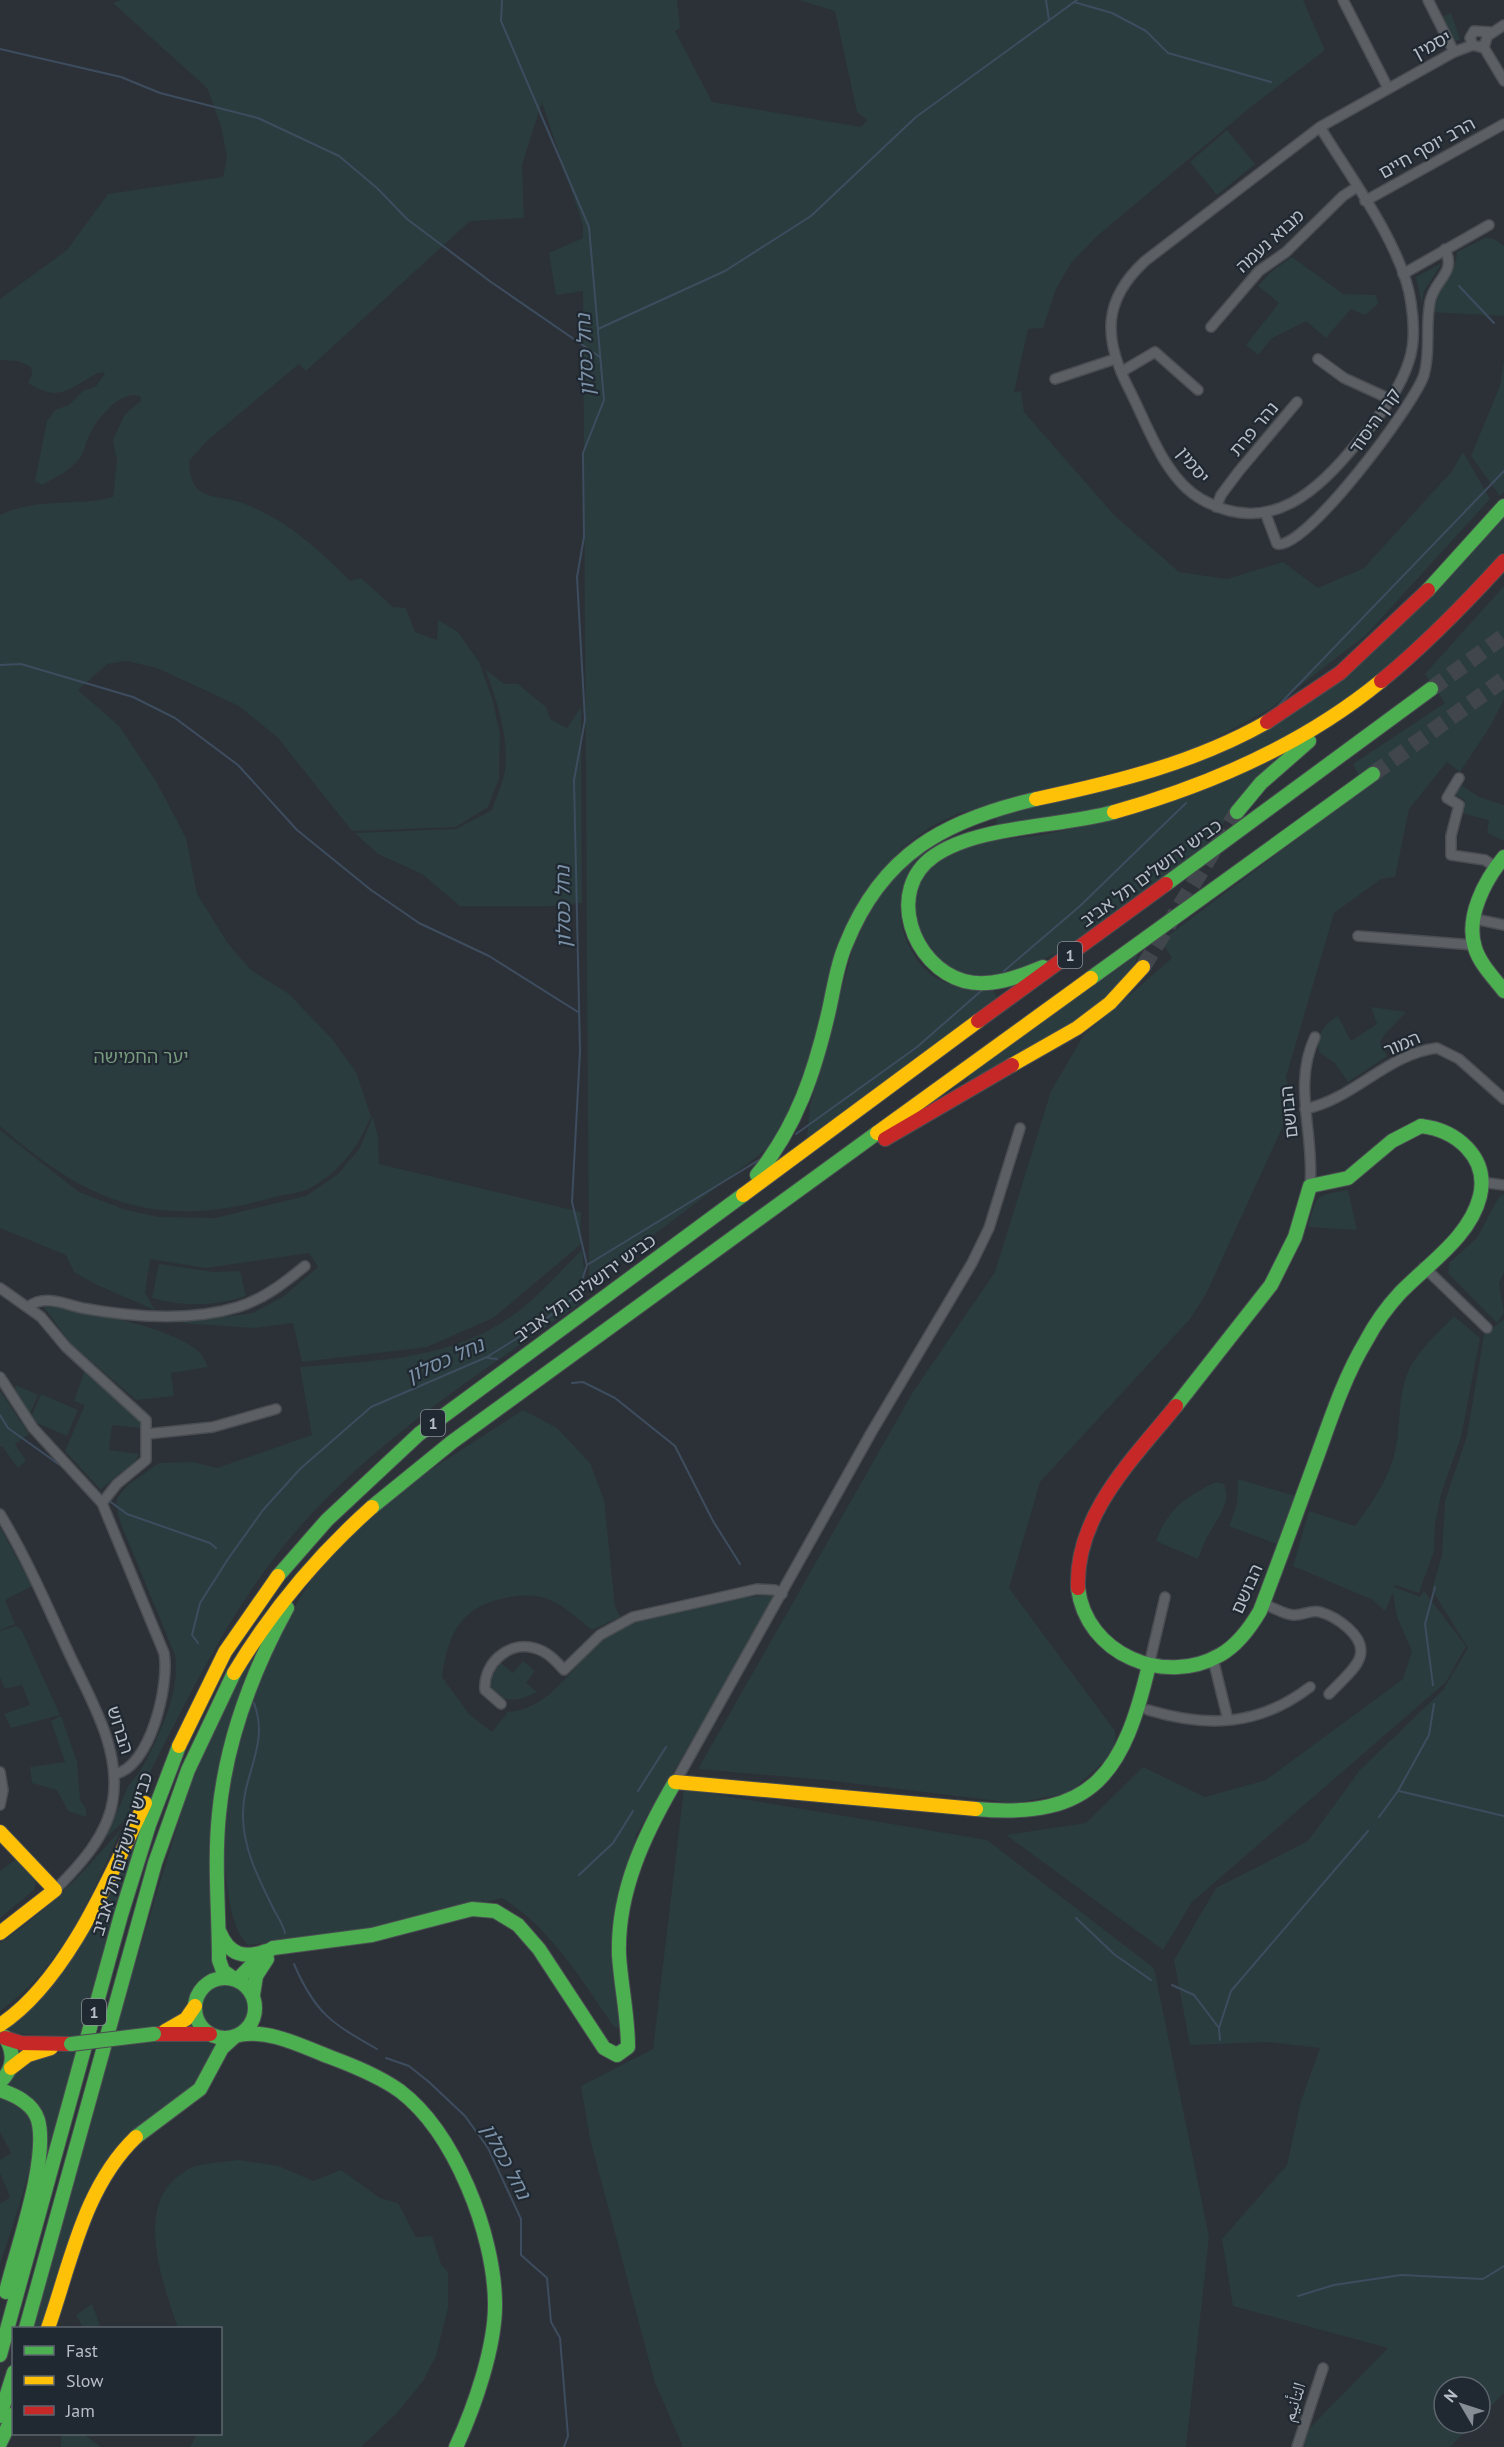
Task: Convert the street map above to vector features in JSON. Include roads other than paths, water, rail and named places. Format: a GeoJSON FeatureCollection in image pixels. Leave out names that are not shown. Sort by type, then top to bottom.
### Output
{"type":"FeatureCollection","features":[{"type":"Feature","properties":{"kind":"main road"},"geometry":{"type":"LineString","coordinates":[[708,1220],[762,1170],[794,1122],[810,1080],[849,934],[865,901],[896,862],[923,840],[964,818],[993,808],[1151,771],[1216,747],[1275,718],[1330,681],[1372,645],[1504,506]]}},
{"type":"Feature","properties":{"kind":"main road"},"geometry":{"type":"LineString","coordinates":[[1238,812],[1271,772],[1442,630],[1504,561]]}},
{"type":"Feature","properties":{"kind":"main road","name":"כביש ירושלים תל אביב"},"geometry":{"type":"LineString","coordinates":[[0,2355],[145,1831],[181,1738],[211,1678],[274,1581],[312,1535],[354,1491],[400,1449],[452,1408],[1431,689]]}},
{"type":"Feature","properties":{"kind":"main road"},"geometry":{"type":"LineString","coordinates":[[1078,948],[1047,965],[1003,980],[979,983],[954,977],[933,964],[917,944],[908,919],[911,886],[926,862],[951,845],[970,839],[1100,816],[1179,792],[1292,742],[1368,693]]}},
{"type":"Feature","properties":{"kind":"main road","name":"כביש ירושלים תל אביב"},"geometry":{"type":"LineString","coordinates":[[26,2327],[147,1888],[180,1785],[201,1735],[255,1638],[291,1589],[378,1502],[446,1447],[1373,774]]}},
{"type":"Feature","properties":{"kind":"main road"},"geometry":{"type":"LineString","coordinates":[[1500,862],[1486,882],[1475,919],[1474,945],[1485,967],[1504,991]]}},
{"type":"Feature","properties":{"kind":"main road"},"geometry":{"type":"LineString","coordinates":[[772,1209],[852,1158],[1068,1034],[1110,1003],[1143,967]]}},
{"type":"Feature","properties":{"kind":"main road"},"geometry":{"type":"LineString","coordinates":[[1310,1186],[1326,1186],[1353,1177],[1407,1130],[1421,1126],[1436,1126],[1460,1139],[1471,1150],[1481,1182]]}},
{"type":"Feature","properties":{"kind":"main road","name":"הבושם"},"geometry":{"type":"LineString","coordinates":[[1310,1186],[1304,1216],[1283,1265],[1254,1309],[1108,1491],[1096,1512],[1083,1545],[1077,1591],[1090,1626],[1116,1652],[1149,1665],[1178,1667],[1213,1659],[1240,1640],[1263,1604],[1352,1365],[1376,1323],[1424,1267],[1467,1225],[1475,1210],[1481,1182]]}},
{"type":"Feature","properties":{"kind":"main road"},"geometry":{"type":"LineString","coordinates":[[320,1558],[280,1620],[248,1689],[232,1739],[219,1816],[219,1927],[221,1967],[226,1975],[248,1988],[267,2026],[331,2059]]}},
{"type":"Feature","properties":{"kind":"main road"},"geometry":{"type":"LineString","coordinates":[[219,1927],[224,1944],[237,1955],[249,1956],[285,1946],[364,1936],[472,1909],[495,1911],[509,1918],[528,1936],[604,2048],[617,2055],[628,2047],[619,1946],[623,1907],[641,1844],[651,1820],[676,1780],[997,1811],[1037,1811],[1055,1807],[1074,1800],[1093,1788],[1116,1765],[1129,1740],[1149,1665]]}},
{"type":"Feature","properties":{"kind":"main road"},"geometry":{"type":"LineString","coordinates":[[2,2032],[46,1980],[81,1933],[165,1762],[211,1678]]}},
{"type":"Feature","properties":{"kind":"main road"},"geometry":{"type":"LineString","coordinates":[[0,1832],[56,1890]]}},
{"type":"Feature","properties":{"kind":"main road","name":"הברוש"},"geometry":{"type":"LineString","coordinates":[[0,1933],[56,1890]]}},
{"type":"Feature","properties":{"kind":"main road"},"geometry":{"type":"LineString","coordinates":[[48,2327],[91,2203],[106,2171],[135,2137],[199,2090],[210,2076],[221,2048],[251,2023],[255,2002],[254,1982],[262,1965],[285,1946]]}},
{"type":"Feature","properties":{"kind":"main road"},"geometry":{"type":"LineString","coordinates":[[156,2034],[182,2023],[195,2006],[199,1993],[209,1982],[222,1978],[235,1979],[266,1951]]}},
{"type":"Feature","properties":{"kind":"main road"},"geometry":{"type":"LineString","coordinates":[[195,2006],[200,2024],[212,2035]]}},
{"type":"Feature","properties":{"kind":"main road"},"geometry":{"type":"LineString","coordinates":[[2,2032],[21,2043],[63,2045]]}},
{"type":"Feature","properties":{"kind":"main road"},"geometry":{"type":"LineString","coordinates":[[2,2032],[13,2055],[11,2068]]}},
{"type":"Feature","properties":{"kind":"main road"},"geometry":{"type":"LineString","coordinates":[[0,2082],[11,2068],[28,2055],[63,2045],[156,2034],[191,2032],[224,2038],[255,2032],[273,2036],[331,2059],[381,2080],[400,2091],[426,2115],[446,2147],[479,2224],[493,2275],[495,2306],[489,2342],[456,2447]]}},
{"type":"Feature","properties":{"kind":"main road"},"geometry":{"type":"LineString","coordinates":[[0,2090],[14,2095],[29,2106],[39,2122],[41,2144],[0,2316]]}},
{"type":"Feature","properties":{"kind":"main road"},"geometry":{"type":"LineString","coordinates":[[0,2416],[12,2378]]}},
{"type":"Feature","properties":{"kind":"main road"},"geometry":{"type":"LineString","coordinates":[[0,2443],[12,2418]]}},
{"type":"Feature","properties":{"kind":"street"},"geometry":{"type":"LineString","coordinates":[[1343,0],[1388,88]]}},
{"type":"Feature","properties":{"kind":"street"},"geometry":{"type":"LineString","coordinates":[[1428,0],[1454,52]]}},
{"type":"Feature","properties":{"kind":"street","name":"יסמין"},"geometry":{"type":"LineString","coordinates":[[1320,127],[1383,230],[1403,274],[1411,301],[1413,340],[1406,370],[1390,399],[1350,453],[1316,489],[1286,506],[1265,512],[1248,513],[1216,507],[1189,489],[1170,468],[1115,359],[1110,337],[1113,308],[1124,284],[1133,272],[1320,127],[1504,25]]}},
{"type":"Feature","properties":{"kind":"street"},"geometry":{"type":"LineString","coordinates":[[1479,40],[1504,81]]}},
{"type":"Feature","properties":{"kind":"street","name":"הרב יוסף חיים"},"geometry":{"type":"LineString","coordinates":[[1365,201],[1504,124]]}},
{"type":"Feature","properties":{"kind":"street","name":"מבוא נעמה"},"geometry":{"type":"LineString","coordinates":[[1211,327],[1259,271],[1286,252],[1343,196],[1357,187]]}},
{"type":"Feature","properties":{"kind":"street"},"geometry":{"type":"LineString","coordinates":[[1403,274],[1489,225]]}},
{"type":"Feature","properties":{"kind":"street","name":"קרן היסוד"},"geometry":{"type":"LineString","coordinates":[[1265,512],[1277,544],[1282,545],[1292,540],[1337,497],[1400,420],[1424,375],[1429,338],[1429,304],[1433,292],[1450,268],[1450,259],[1445,249]]}},
{"type":"Feature","properties":{"kind":"street"},"geometry":{"type":"LineString","coordinates":[[1121,372],[1155,352],[1198,390]]}},
{"type":"Feature","properties":{"kind":"street"},"geometry":{"type":"LineString","coordinates":[[1054,379],[1115,359]]}},
{"type":"Feature","properties":{"kind":"street"},"geometry":{"type":"LineString","coordinates":[[1318,359],[1344,378],[1390,399]]}},
{"type":"Feature","properties":{"kind":"street","name":"נהר פרת"},"geometry":{"type":"LineString","coordinates":[[1216,507],[1221,495],[1239,471],[1297,402]]}},
{"type":"Feature","properties":{"kind":"street"},"geometry":{"type":"LineString","coordinates":[[1459,778],[1447,798],[1459,805],[1451,836],[1451,855],[1500,862]]}},
{"type":"Feature","properties":{"kind":"street"},"geometry":{"type":"LineString","coordinates":[[1475,919],[1504,925]]}},
{"type":"Feature","properties":{"kind":"street"},"geometry":{"type":"LineString","coordinates":[[1358,936],[1474,945]]}},
{"type":"Feature","properties":{"kind":"street","name":"הבושם"},"geometry":{"type":"LineString","coordinates":[[1310,1186],[1312,1157],[1303,1079],[1309,1048],[1315,1037]]}},
{"type":"Feature","properties":{"kind":"street","name":"המור"},"geometry":{"type":"LineString","coordinates":[[1305,1108],[1333,1101],[1407,1056],[1437,1048],[1459,1059],[1504,1099]]}},
{"type":"Feature","properties":{"kind":"street"},"geometry":{"type":"LineString","coordinates":[[676,1780],[871,1433],[972,1263],[989,1228],[1020,1128]]}},
{"type":"Feature","properties":{"kind":"street"},"geometry":{"type":"LineString","coordinates":[[1481,1182],[1504,1185]]}},
{"type":"Feature","properties":{"kind":"street"},"geometry":{"type":"LineString","coordinates":[[28,1307],[46,1300],[134,1315],[179,1316],[214,1312],[237,1308],[263,1297],[304,1266]]}},
{"type":"Feature","properties":{"kind":"street"},"geometry":{"type":"LineString","coordinates":[[1424,1267],[1487,1328]]}},
{"type":"Feature","properties":{"kind":"street"},"geometry":{"type":"LineString","coordinates":[[0,1288],[49,1325],[66,1347],[143,1416],[147,1434],[146,1460],[144,1464],[117,1484],[102,1503]]}},
{"type":"Feature","properties":{"kind":"street"},"geometry":{"type":"LineString","coordinates":[[0,1377],[31,1426],[102,1503],[162,1647],[166,1671],[162,1700],[141,1753],[130,1768],[114,1774]]}},
{"type":"Feature","properties":{"kind":"street"},"geometry":{"type":"LineString","coordinates":[[147,1434],[213,1426],[276,1409]]}},
{"type":"Feature","properties":{"kind":"street","name":"הברוש"},"geometry":{"type":"LineString","coordinates":[[0,1514],[38,1586],[96,1712],[109,1747],[114,1774],[113,1801],[106,1826],[76,1869],[56,1890]]}},
{"type":"Feature","properties":{"kind":"street"},"geometry":{"type":"LineString","coordinates":[[501,1704],[485,1690],[486,1674],[494,1661],[513,1648],[536,1648],[553,1658],[564,1670],[600,1635],[633,1617],[757,1589],[775,1590],[782,1594]]}},
{"type":"Feature","properties":{"kind":"street"},"geometry":{"type":"LineString","coordinates":[[1149,1665],[1165,1597]]}},
{"type":"Feature","properties":{"kind":"street"},"geometry":{"type":"LineString","coordinates":[[1263,1604],[1295,1615],[1313,1611],[1321,1612],[1339,1620],[1356,1635],[1363,1648],[1361,1658],[1329,1694]]}},
{"type":"Feature","properties":{"kind":"street"},"geometry":{"type":"LineString","coordinates":[[1213,1659],[1228,1720]]}},
{"type":"Feature","properties":{"kind":"street"},"geometry":{"type":"LineString","coordinates":[[1148,1710],[1190,1720],[1245,1719],[1280,1708],[1310,1687]]}},
{"type":"Feature","properties":{"kind":"street"},"geometry":{"type":"LineString","coordinates":[[0,1772],[3,1790],[0,1805]]}},
{"type":"Feature","properties":{"kind":"street","name":"التأنيم"},"geometry":{"type":"LineString","coordinates":[[1297,2447],[1323,2368]]}},
{"type":"Feature","properties":{"kind":"waterway","name":"נחל כסלון"},"geometry":{"type":"LineString","coordinates":[[198,1643],[192,1635],[200,1603],[263,1510],[300,1469],[371,1407],[487,1357],[538,1325],[572,1299],[579,1290],[587,1265],[572,1202],[580,1051],[574,780],[585,720],[577,577],[584,537],[583,453],[604,400],[589,227],[501,21],[502,0]]}},
{"type":"Feature","properties":{"kind":"waterway"},"geometry":{"type":"LineString","coordinates":[[1046,0],[1049,21]]}},
{"type":"Feature","properties":{"kind":"waterway"},"geometry":{"type":"LineString","coordinates":[[598,329],[725,271],[811,216],[916,117],[1077,0]]}},
{"type":"Feature","properties":{"kind":"waterway"},"geometry":{"type":"LineString","coordinates":[[1074,2],[1112,13],[1146,31],[1168,53],[1271,82]]}},
{"type":"Feature","properties":{"kind":"waterway"},"geometry":{"type":"LineString","coordinates":[[0,49],[121,77],[160,93],[258,118],[339,156],[377,188],[407,219],[491,282],[600,357]]}},
{"type":"Feature","properties":{"kind":"waterway"},"geometry":{"type":"LineString","coordinates":[[1459,286],[1494,323]]}},
{"type":"Feature","properties":{"kind":"waterway"},"geometry":{"type":"LineString","coordinates":[[1275,709],[1504,471]]}},
{"type":"Feature","properties":{"kind":"waterway"},"geometry":{"type":"LineString","coordinates":[[0,665],[21,664],[133,697],[175,718],[238,765],[297,830],[371,890],[419,923],[489,956],[578,1012]]}},
{"type":"Feature","properties":{"kind":"waterway"},"geometry":{"type":"LineString","coordinates":[[1004,971],[1080,906],[1186,803]]}},
{"type":"Feature","properties":{"kind":"waterway"},"geometry":{"type":"LineString","coordinates":[[796,1134],[917,1047],[981,991]]}},
{"type":"Feature","properties":{"kind":"waterway"},"geometry":{"type":"LineString","coordinates":[[587,1265],[759,1160]]}},
{"type":"Feature","properties":{"kind":"waterway"},"geometry":{"type":"LineString","coordinates":[[488,1358],[497,1359]]}},
{"type":"Feature","properties":{"kind":"waterway"},"geometry":{"type":"LineString","coordinates":[[572,1383],[583,1382],[615,1398],[675,1446],[713,1521],[740,1564]]}},
{"type":"Feature","properties":{"kind":"waterway"},"geometry":{"type":"LineString","coordinates":[[0,1415],[8,1428],[64,1468]]}},
{"type":"Feature","properties":{"kind":"waterway"},"geometry":{"type":"LineString","coordinates":[[108,1500],[127,1514],[210,1543],[216,1548]]}},
{"type":"Feature","properties":{"kind":"waterway"},"geometry":{"type":"LineString","coordinates":[[1433,1685],[1425,1624],[1435,1587]]}},
{"type":"Feature","properties":{"kind":"waterway","name":"נחל כסלון"},"geometry":{"type":"LineString","coordinates":[[254,1703],[259,1732],[244,1801],[244,1828],[253,1864],[285,1933]]}},
{"type":"Feature","properties":{"kind":"waterway"},"geometry":{"type":"LineString","coordinates":[[1379,1817],[1398,1791],[1429,1735],[1434,1704]]}},
{"type":"Feature","properties":{"kind":"waterway"},"geometry":{"type":"LineString","coordinates":[[638,1791],[666,1747]]}},
{"type":"Feature","properties":{"kind":"waterway"},"geometry":{"type":"LineString","coordinates":[[1399,1791],[1504,1816]]}},
{"type":"Feature","properties":{"kind":"waterway"},"geometry":{"type":"LineString","coordinates":[[579,1875],[613,1843],[633,1811]]}},
{"type":"Feature","properties":{"kind":"waterway"},"geometry":{"type":"LineString","coordinates":[[1220,2040],[1219,2028],[1231,1991],[1368,1831]]}},
{"type":"Feature","properties":{"kind":"waterway"},"geometry":{"type":"LineString","coordinates":[[1076,1918],[1115,1955],[1151,1980]]}},
{"type":"Feature","properties":{"kind":"waterway","name":"נחל כסלון"},"geometry":{"type":"LineString","coordinates":[[294,1964],[317,2006],[336,2024],[377,2049]]}},
{"type":"Feature","properties":{"kind":"waterway"},"geometry":{"type":"LineString","coordinates":[[1172,1985],[1194,1995],[1219,2028]]}},
{"type":"Feature","properties":{"kind":"waterway","name":"נחל כסלון"},"geometry":{"type":"LineString","coordinates":[[386,2058],[409,2066],[465,2116],[488,2148],[521,2219],[521,2255],[547,2278],[551,2322],[560,2338],[568,2436],[564,2447]]}},
{"type":"Feature","properties":{"kind":"waterway"},"geometry":{"type":"LineString","coordinates":[[1298,2296],[1334,2285],[1401,2275],[1483,2279],[1504,2266]]}},
{"type":"Feature","properties":{"kind":"tunnel"},"geometry":{"type":"LineString","coordinates":[[1431,689],[1504,636]]}},
{"type":"Feature","properties":{"kind":"tunnel"},"geometry":{"type":"LineString","coordinates":[[1373,774],[1504,679]]}},
{"type":"Feature","properties":{"kind":"tunnel"},"geometry":{"type":"LineString","coordinates":[[1143,967],[1237,812]]}},
{"type":"Feature","properties":{"kind":"park label","name":"יער החמישה"},"geometry":{"type":"Point","coordinates":[141,1057]}}]}
